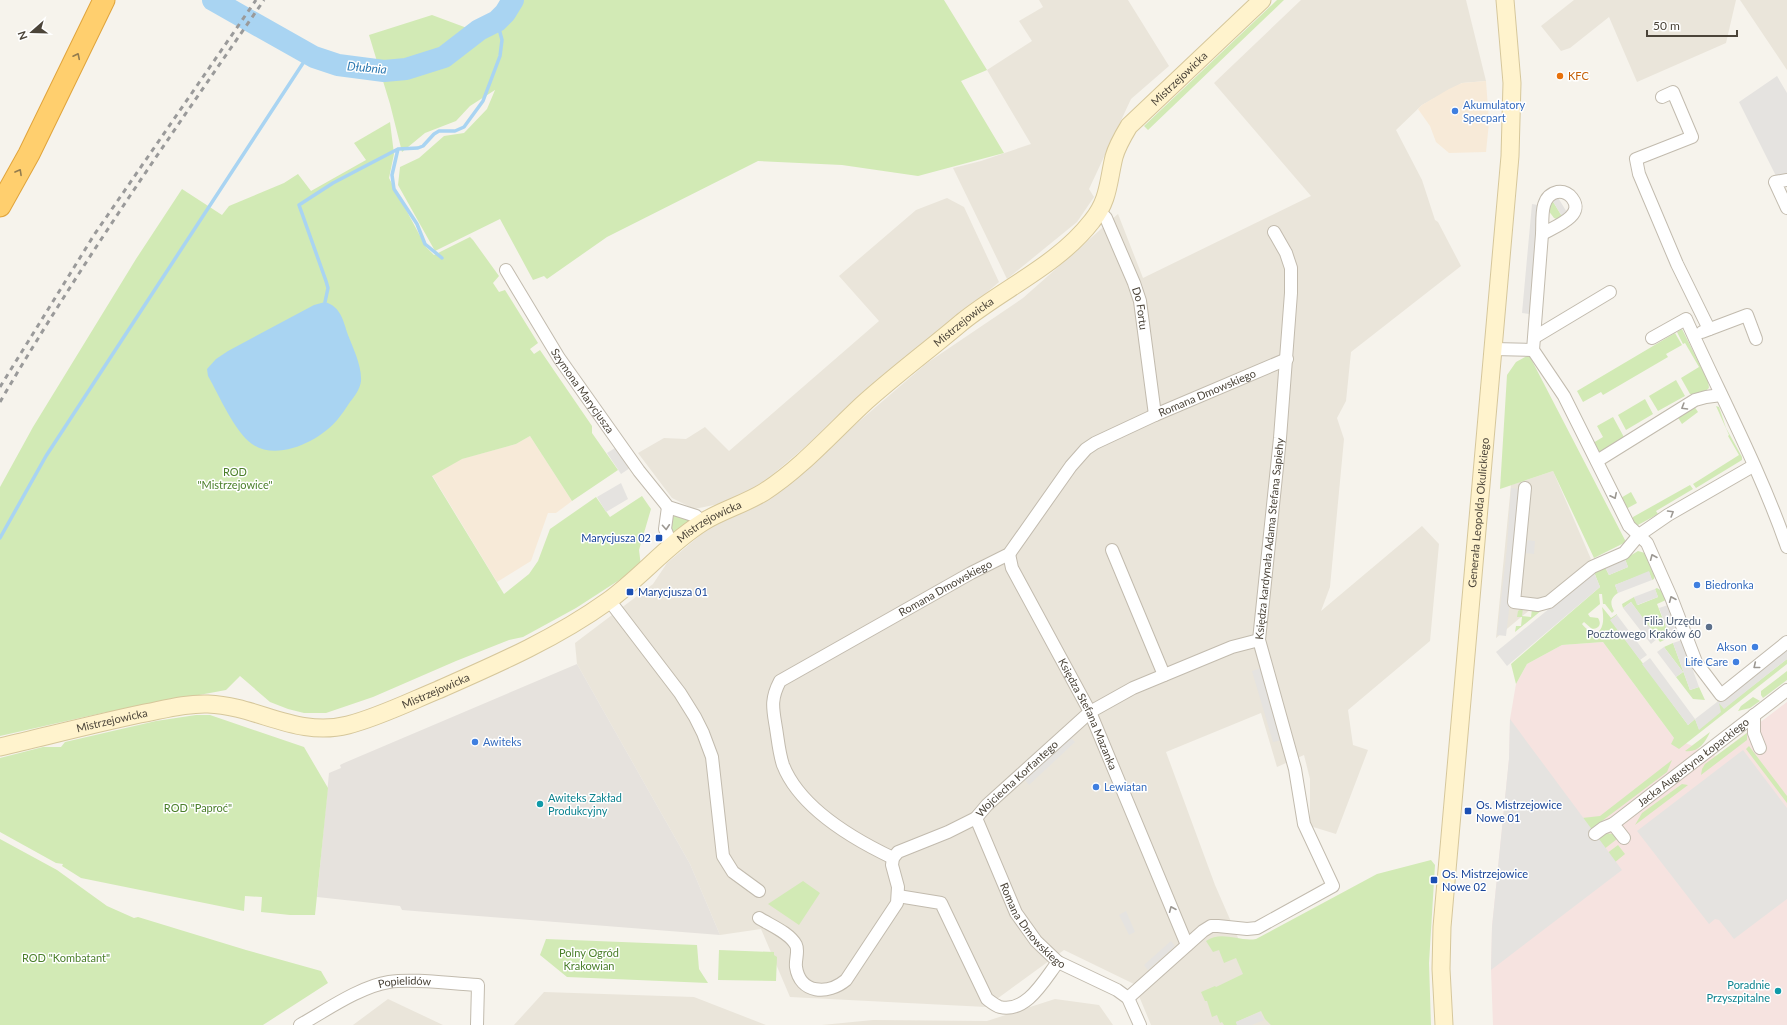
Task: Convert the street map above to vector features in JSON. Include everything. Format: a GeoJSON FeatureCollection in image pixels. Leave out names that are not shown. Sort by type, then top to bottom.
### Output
{"type":"FeatureCollection","features":[{"type":"Feature","properties":{"kind":"highway"},"geometry":{"type":"LineString","coordinates":[[0,206],[29,154],[104,0]]}},
{"type":"Feature","properties":{"kind":"street","name":"Mistrzejowicka"},"geometry":{"type":"LineString","coordinates":[[0,747],[129,717],[199,704],[229,705],[271,719],[308,728],[330,728],[349,725],[381,714],[523,651],[570,626],[609,600],[640,576],[672,546],[703,522],[763,493],[784,478],[862,405],[969,317],[1063,250],[1085,229],[1099,211],[1108,190],[1116,150],[1129,126],[1262,0]]}},
{"type":"Feature","properties":{"kind":"street","name":"Generała Leopolda Okulickiego"},"geometry":{"type":"LineString","coordinates":[[1444,1025],[1441,977],[1442,927],[1509,182],[1512,129],[1511,64],[1505,0]]}},
{"type":"Feature","properties":{"kind":"street"},"geometry":{"type":"LineString","coordinates":[[1662,97],[1673,92],[1692,137],[1636,159],[1639,174],[1709,329]]}},
{"type":"Feature","properties":{"kind":"street"},"geometry":{"type":"LineString","coordinates":[[1787,180],[1775,182],[1787,208]]}},
{"type":"Feature","properties":{"kind":"street","name":"Do Fortu"},"geometry":{"type":"LineString","coordinates":[[1099,211],[1106,218],[1134,283],[1140,301],[1155,415]]}},
{"type":"Feature","properties":{"kind":"street","name":"Księdza kardynała Adama Stefana Sapiehy"},"geometry":{"type":"LineString","coordinates":[[1187,945],[1211,926],[1257,928],[1333,886],[1304,824],[1298,784],[1291,754],[1259,640],[1287,359],[1292,293],[1291,268],[1286,253],[1274,232]]}},
{"type":"Feature","properties":{"kind":"street"},"geometry":{"type":"LineString","coordinates":[[1542,234],[1533,350],[1564,396],[1629,526],[1647,543],[1671,597],[1696,662],[1721,695],[1787,642]]}},
{"type":"Feature","properties":{"kind":"street","name":"Szymona Marycjusza"},"geometry":{"type":"LineString","coordinates":[[506,270],[559,358],[639,471],[668,507]]}},
{"type":"Feature","properties":{"kind":"street"},"geometry":{"type":"LineString","coordinates":[[1535,337],[1610,292]]}},
{"type":"Feature","properties":{"kind":"street"},"geometry":{"type":"LineString","coordinates":[[1693,335],[1747,315],[1756,339]]}},
{"type":"Feature","properties":{"kind":"street"},"geometry":{"type":"LineString","coordinates":[[1652,338],[1686,319],[1780,527],[1787,548]]}},
{"type":"Feature","properties":{"kind":"street"},"geometry":{"type":"LineString","coordinates":[[1494,349],[1533,350]]}},
{"type":"Feature","properties":{"kind":"street","name":"Romana Dmowskiego"},"geometry":{"type":"LineString","coordinates":[[893,858],[839,828],[815,808],[790,779],[783,764],[773,709],[773,695],[780,681],[971,573],[1009,554],[1067,472],[1086,449],[1155,415],[1287,359]]}},
{"type":"Feature","properties":{"kind":"street"},"geometry":{"type":"LineString","coordinates":[[1597,461],[1695,400],[1721,395]]}},
{"type":"Feature","properties":{"kind":"street"},"geometry":{"type":"LineString","coordinates":[[1525,488],[1514,602],[1538,605],[1546,603],[1592,566],[1626,552],[1639,535],[1668,515],[1753,466]]}},
{"type":"Feature","properties":{"kind":"street"},"geometry":{"type":"LineString","coordinates":[[672,546],[665,529],[668,507],[696,516],[703,522]]}},
{"type":"Feature","properties":{"kind":"street"},"geometry":{"type":"LineString","coordinates":[[1112,550],[1164,675]]}},
{"type":"Feature","properties":{"kind":"street","name":"Księdza Stefana Mazanka"},"geometry":{"type":"LineString","coordinates":[[1009,554],[1012,568],[1090,712],[1187,945]]}},
{"type":"Feature","properties":{"kind":"street"},"geometry":{"type":"LineString","coordinates":[[609,600],[680,693],[704,733],[712,757],[723,856],[733,872],[759,891]]}},
{"type":"Feature","properties":{"kind":"street","name":"Wojciecha Korfantego"},"geometry":{"type":"LineString","coordinates":[[893,858],[898,852],[948,832],[976,818],[986,805],[1090,712],[1133,688],[1232,647],[1259,640]]}},
{"type":"Feature","properties":{"kind":"street","name":"Jacka Augustyna Łopackiego"},"geometry":{"type":"LineString","coordinates":[[1595,834],[1603,828],[1613,824],[1787,690]]}},
{"type":"Feature","properties":{"kind":"street"},"geometry":{"type":"LineString","coordinates":[[1754,715],[1754,733],[1760,748]]}},
{"type":"Feature","properties":{"kind":"street","name":"Romana Dmowskiego"},"geometry":{"type":"LineString","coordinates":[[976,818],[1016,913],[1036,942],[1058,962],[1117,990],[1128,998]]}},
{"type":"Feature","properties":{"kind":"street"},"geometry":{"type":"LineString","coordinates":[[1613,824],[1624,838]]}},
{"type":"Feature","properties":{"kind":"street"},"geometry":{"type":"LineString","coordinates":[[759,918],[790,937],[796,946],[796,967],[800,978],[807,986],[814,989],[830,990],[846,980],[894,910],[897,903],[898,887],[892,865],[893,858]]}},
{"type":"Feature","properties":{"kind":"street"},"geometry":{"type":"LineString","coordinates":[[898,896],[941,903],[987,999],[999,1007],[1013,1008],[1027,1002],[1058,962]]}},
{"type":"Feature","properties":{"kind":"street"},"geometry":{"type":"LineString","coordinates":[[1140,1025],[1128,998],[1187,945]]}},
{"type":"Feature","properties":{"kind":"street","name":"Popielidów"},"geometry":{"type":"LineString","coordinates":[[300,1025],[364,990],[376,985],[402,981],[478,985],[477,1025]]}},
{"type":"Feature","properties":{"kind":"shaded area"},"geometry":{"type":"Polygon","coordinates":[[[1039,0],[1128,0],[1169,66],[1131,99],[1089,189],[1094,197],[1077,222],[1007,279],[953,168],[981,161],[1031,144],[987,70],[1032,41],[1019,21],[1043,7],[1039,0]]]}},
{"type":"Feature","properties":{"kind":"shaded area"},"geometry":{"type":"Polygon","coordinates":[[[1301,0],[1466,0],[1486,81],[1462,83],[1422,105],[1396,130],[1422,180],[1435,220],[1438,222],[1461,266],[1351,352],[1346,401],[1337,418],[1344,439],[1330,587],[1321,611],[1422,526],[1439,544],[1430,641],[1348,710],[1353,745],[1368,750],[1336,834],[1310,826],[1310,779],[1304,755],[1277,767],[1261,713],[1166,752],[1215,885],[1276,1025],[1151,1025],[1134,984],[1064,950],[986,1007],[790,997],[761,929],[720,935],[690,864],[577,664],[575,643],[653,584],[667,563],[704,532],[806,467],[927,363],[1023,298],[1118,214],[1143,278],[1311,196],[1214,83],[1301,0]]]}},
{"type":"Feature","properties":{"kind":"shaded area"},"geometry":{"type":"Polygon","coordinates":[[[1574,0],[1736,0],[1726,43],[1637,82],[1609,17],[1570,48],[1561,51],[1541,26],[1574,0]]]}},
{"type":"Feature","properties":{"kind":"shaded area"},"geometry":{"type":"Polygon","coordinates":[[[1740,0],[1787,0],[1787,70],[1740,0]]]}},
{"type":"Feature","properties":{"kind":"shaded area"},"geometry":{"type":"Polygon","coordinates":[[[1777,76],[1787,93],[1787,175],[1776,176],[1739,102],[1777,76]]]}},
{"type":"Feature","properties":{"kind":"shaded area"},"geometry":{"type":"Polygon","coordinates":[[[1486,81],[1489,122],[1486,152],[1449,153],[1436,142],[1430,126],[1418,109],[1449,89],[1462,83],[1486,81]]]}},
{"type":"Feature","properties":{"kind":"shaded area"},"geometry":{"type":"Polygon","coordinates":[[[1557,196],[1568,214],[1563,218],[1552,200],[1557,196]]]}},
{"type":"Feature","properties":{"kind":"shaded area"},"geometry":{"type":"Polygon","coordinates":[[[947,198],[964,207],[999,282],[772,475],[734,501],[694,509],[672,498],[638,453],[664,438],[686,439],[705,427],[729,451],[879,321],[839,276],[916,210],[947,198]]]}},
{"type":"Feature","properties":{"kind":"shaded area"},"geometry":{"type":"Polygon","coordinates":[[[1540,203],[1531,316],[1529,314],[1522,313],[1532,204],[1538,205],[1540,203]]]}},
{"type":"Feature","properties":{"kind":"shaded area"},"geometry":{"type":"Polygon","coordinates":[[[530,436],[572,501],[556,513],[548,513],[531,561],[497,582],[432,475],[461,459],[516,444],[530,436]]]}},
{"type":"Feature","properties":{"kind":"shaded area"},"geometry":{"type":"Polygon","coordinates":[[[615,448],[630,468],[621,474],[607,453],[615,448]]]}},
{"type":"Feature","properties":{"kind":"shaded area"},"geometry":{"type":"Polygon","coordinates":[[[1553,471],[1591,559],[1496,638],[1511,485],[1553,471]]]}},
{"type":"Feature","properties":{"kind":"shaded area"},"geometry":{"type":"Polygon","coordinates":[[[621,483],[628,499],[606,512],[597,497],[621,483]]]}},
{"type":"Feature","properties":{"kind":"shaded area"},"geometry":{"type":"Polygon","coordinates":[[[1511,488],[1520,489],[1516,548],[1506,636],[1497,635],[1507,548],[1511,488]]]}},
{"type":"Feature","properties":{"kind":"shaded area"},"geometry":{"type":"Polygon","coordinates":[[[1525,540],[1535,541],[1534,554],[1525,553],[1525,540]]]}},
{"type":"Feature","properties":{"kind":"shaded area"},"geometry":{"type":"Polygon","coordinates":[[[1625,559],[1628,567],[1609,575],[1605,567],[1625,559]]]}},
{"type":"Feature","properties":{"kind":"shaded area"},"geometry":{"type":"Polygon","coordinates":[[[1649,571],[1652,580],[1618,593],[1615,585],[1649,571]]]}},
{"type":"Feature","properties":{"kind":"shaded area"},"geometry":{"type":"Polygon","coordinates":[[[1594,572],[1600,587],[1507,666],[1496,652],[1594,572]]]}},
{"type":"Feature","properties":{"kind":"shaded area"},"geometry":{"type":"Polygon","coordinates":[[[1655,589],[1658,597],[1637,605],[1634,597],[1655,589]]]}},
{"type":"Feature","properties":{"kind":"shaded area"},"geometry":{"type":"Polygon","coordinates":[[[1631,602],[1658,638],[1651,644],[1623,608],[1631,602]]]}},
{"type":"Feature","properties":{"kind":"shaded area"},"geometry":{"type":"Polygon","coordinates":[[[1668,605],[1679,634],[1670,637],[1659,608],[1668,605]]]}},
{"type":"Feature","properties":{"kind":"shaded area"},"geometry":{"type":"Polygon","coordinates":[[[1617,615],[1647,655],[1640,660],[1610,620],[1617,615]]]}},
{"type":"Feature","properties":{"kind":"shaded area"},"geometry":{"type":"Polygon","coordinates":[[[1682,640],[1699,687],[1690,690],[1673,643],[1682,640]]]}},
{"type":"Feature","properties":{"kind":"shaded area"},"geometry":{"type":"Polygon","coordinates":[[[1603,642],[1674,738],[1716,756],[1787,702],[1787,1025],[1493,1025],[1491,970],[1492,927],[1509,759],[1510,719],[1516,684],[1527,664],[1562,645],[1603,642]]]}},
{"type":"Feature","properties":{"kind":"shaded area"},"geometry":{"type":"Polygon","coordinates":[[[1664,647],[1683,672],[1676,677],[1657,652],[1664,647]]]}},
{"type":"Feature","properties":{"kind":"shaded area"},"geometry":{"type":"Polygon","coordinates":[[[1787,648],[1787,659],[1724,709],[1719,703],[1721,712],[1699,730],[1695,719],[1787,648]]]}},
{"type":"Feature","properties":{"kind":"shaded area"},"geometry":{"type":"Polygon","coordinates":[[[1650,658],[1695,719],[1688,725],[1642,664],[1650,658]]]}},
{"type":"Feature","properties":{"kind":"shaded area"},"geometry":{"type":"Polygon","coordinates":[[[577,664],[690,864],[720,935],[402,910],[400,906],[317,897],[329,773],[341,768],[340,765],[344,763],[577,664]]]}},
{"type":"Feature","properties":{"kind":"shaded area"},"geometry":{"type":"Polygon","coordinates":[[[1261,668],[1282,740],[1273,742],[1252,671],[1261,668]]]}},
{"type":"Feature","properties":{"kind":"shaded area"},"geometry":{"type":"Polygon","coordinates":[[[1510,719],[1622,870],[1491,970],[1492,927],[1509,759],[1510,719]]]}},
{"type":"Feature","properties":{"kind":"shaded area"},"geometry":{"type":"Polygon","coordinates":[[[1071,738],[1075,742],[1029,785],[1025,780],[1071,738]]]}},
{"type":"Feature","properties":{"kind":"shaded area"},"geometry":{"type":"Polygon","coordinates":[[[1743,750],[1787,808],[1787,899],[1734,939],[1719,920],[1715,919],[1709,924],[1637,831],[1743,750]]]}},
{"type":"Feature","properties":{"kind":"shaded area"},"geometry":{"type":"Polygon","coordinates":[[[1126,911],[1135,932],[1129,935],[1119,915],[1126,911]]]}},
{"type":"Feature","properties":{"kind":"shaded area"},"geometry":{"type":"Polygon","coordinates":[[[1171,941],[1175,946],[1148,970],[1144,965],[1171,941]]]}},
{"type":"Feature","properties":{"kind":"shaded area"},"geometry":{"type":"Polygon","coordinates":[[[544,992],[694,997],[766,1025],[514,1025],[544,992]]]}},
{"type":"Feature","properties":{"kind":"shaded area"},"geometry":{"type":"Polygon","coordinates":[[[388,999],[443,1025],[353,1025],[388,999]]]}},
{"type":"Feature","properties":{"kind":"shaded area"},"geometry":{"type":"Polygon","coordinates":[[[1055,999],[1099,1005],[1113,1025],[822,1025],[873,1020],[987,1021],[1055,999]]]}},
{"type":"Feature","properties":{"kind":"shaded area"},"geometry":{"type":"Polygon","coordinates":[[[1260,1012],[1264,1020],[1252,1025],[1237,1025],[1236,1022],[1260,1012]]]}},
{"type":"Feature","properties":{"kind":"green space"},"geometry":{"type":"Polygon","coordinates":[[[500,0],[944,0],[987,70],[961,81],[1004,153],[918,176],[842,165],[758,161],[607,237],[547,279],[544,276],[533,280],[500,219],[435,251],[398,185],[400,167],[419,158],[444,136],[464,133],[487,109],[495,90],[470,106],[456,121],[425,133],[402,152],[390,104],[369,35],[432,15],[467,28],[498,13],[500,0]]]}},
{"type":"Feature","properties":{"kind":"green space"},"geometry":{"type":"Polygon","coordinates":[[[1277,0],[1284,0],[1148,130],[1144,126],[1277,0]]]}},
{"type":"Feature","properties":{"kind":"green space","name":"ROD \"Mistrzejowice\""},"geometry":{"type":"Polygon","coordinates":[[[390,122],[394,154],[389,178],[426,247],[434,255],[470,237],[473,240],[499,276],[493,283],[499,292],[505,290],[538,343],[530,349],[534,354],[540,350],[592,426],[592,433],[618,470],[572,501],[530,436],[516,444],[462,459],[432,476],[504,594],[529,574],[538,561],[550,529],[596,497],[610,517],[642,496],[651,509],[639,550],[641,566],[576,608],[523,637],[509,640],[373,697],[326,713],[304,713],[270,702],[240,676],[226,690],[102,713],[0,736],[0,487],[33,427],[136,259],[182,189],[222,215],[229,206],[284,183],[298,174],[311,191],[366,160],[354,143],[390,122]]]}},
{"type":"Feature","properties":{"kind":"green space"},"geometry":{"type":"Polygon","coordinates":[[[1552,200],[1563,218],[1559,220],[1554,218],[1548,210],[1552,200]]]}},
{"type":"Feature","properties":{"kind":"green space"},"geometry":{"type":"Polygon","coordinates":[[[1682,329],[1708,381],[1709,388],[1702,394],[1690,394],[1681,378],[1699,367],[1685,343],[1683,344],[1677,332],[1682,329]]]}},
{"type":"Feature","properties":{"kind":"green space"},"geometry":{"type":"Polygon","coordinates":[[[1675,333],[1682,345],[1666,354],[1668,357],[1603,395],[1601,392],[1583,402],[1577,391],[1675,333]]]}},
{"type":"Feature","properties":{"kind":"green space"},"geometry":{"type":"Polygon","coordinates":[[[1529,355],[1626,542],[1594,558],[1553,471],[1500,489],[1507,375],[1516,362],[1529,355]]]}},
{"type":"Feature","properties":{"kind":"green space"},"geometry":{"type":"Polygon","coordinates":[[[1676,380],[1685,396],[1658,411],[1649,396],[1676,380]]]}},
{"type":"Feature","properties":{"kind":"green space"},"geometry":{"type":"Polygon","coordinates":[[[1645,399],[1653,414],[1626,430],[1618,415],[1645,399]]]}},
{"type":"Feature","properties":{"kind":"green space"},"geometry":{"type":"Polygon","coordinates":[[[1694,406],[1698,412],[1682,424],[1677,416],[1694,406]]]}},
{"type":"Feature","properties":{"kind":"green space"},"geometry":{"type":"Polygon","coordinates":[[[1716,406],[1719,407],[1726,428],[1742,457],[1742,460],[1696,488],[1693,484],[1739,455],[1728,436],[1729,435],[1716,406]]]}},
{"type":"Feature","properties":{"kind":"green space"},"geometry":{"type":"Polygon","coordinates":[[[1613,417],[1625,439],[1602,451],[1598,451],[1593,443],[1603,437],[1597,426],[1613,417]]]}},
{"type":"Feature","properties":{"kind":"green space"},"geometry":{"type":"Polygon","coordinates":[[[1690,485],[1693,489],[1656,511],[1658,514],[1637,526],[1632,520],[1633,517],[1690,485]]]}},
{"type":"Feature","properties":{"kind":"green space"},"geometry":{"type":"Polygon","coordinates":[[[1631,492],[1637,503],[1626,509],[1619,499],[1631,492]]]}},
{"type":"Feature","properties":{"kind":"green space"},"geometry":{"type":"Polygon","coordinates":[[[676,515],[689,519],[690,523],[674,533],[670,528],[672,516],[676,515]]]}},
{"type":"Feature","properties":{"kind":"green space"},"geometry":{"type":"Polygon","coordinates":[[[1638,551],[1645,553],[1655,575],[1654,579],[1652,580],[1649,572],[1615,585],[1618,593],[1613,597],[1612,606],[1614,611],[1612,613],[1605,604],[1603,604],[1602,594],[1599,594],[1600,604],[1588,614],[1590,617],[1598,618],[1600,622],[1599,626],[1592,629],[1584,622],[1582,624],[1589,631],[1598,632],[1603,624],[1602,607],[1611,618],[1617,614],[1611,620],[1688,725],[1695,719],[1699,729],[1718,701],[1724,708],[1787,659],[1787,664],[1679,749],[1671,744],[1674,738],[1603,642],[1562,645],[1527,664],[1516,684],[1511,664],[1600,587],[1594,572],[1605,567],[1609,575],[1628,567],[1625,559],[1638,551]]]}},
{"type":"Feature","properties":{"kind":"green space"},"geometry":{"type":"Polygon","coordinates":[[[1657,588],[1662,591],[1666,600],[1657,604],[1670,637],[1660,642],[1631,602],[1623,608],[1622,604],[1634,597],[1638,605],[1658,597],[1655,589],[1657,588]]]}},
{"type":"Feature","properties":{"kind":"green space"},"geometry":{"type":"Polygon","coordinates":[[[1523,608],[1522,616],[1531,617],[1532,609],[1542,610],[1515,632],[1516,626],[1521,626],[1522,617],[1517,617],[1518,611],[1523,608]]]}},
{"type":"Feature","properties":{"kind":"green space"},"geometry":{"type":"Polygon","coordinates":[[[1673,643],[1690,690],[1699,687],[1705,700],[1693,699],[1676,677],[1683,672],[1664,647],[1673,643]]]}},
{"type":"Feature","properties":{"kind":"green space"},"geometry":{"type":"Polygon","coordinates":[[[1787,671],[1787,680],[1763,698],[1761,691],[1787,671]]]}},
{"type":"Feature","properties":{"kind":"green space"},"geometry":{"type":"Polygon","coordinates":[[[1753,697],[1760,701],[1750,708],[1738,711],[1741,706],[1753,697]]]}},
{"type":"Feature","properties":{"kind":"green space","name":"ROD \"Paproć\""},"geometry":{"type":"Polygon","coordinates":[[[196,715],[210,715],[304,747],[328,788],[315,915],[290,915],[261,912],[262,897],[245,896],[244,911],[81,878],[62,866],[63,864],[56,863],[0,832],[0,758],[43,747],[61,747],[65,742],[156,721],[196,715]]]}},
{"type":"Feature","properties":{"kind":"green space"},"geometry":{"type":"Polygon","coordinates":[[[1710,732],[1706,740],[1697,749],[1685,751],[1710,732]]]}},
{"type":"Feature","properties":{"kind":"green space"},"geometry":{"type":"Polygon","coordinates":[[[1747,733],[1747,740],[1701,775],[1705,764],[1747,733]]]}},
{"type":"Feature","properties":{"kind":"green space"},"geometry":{"type":"Polygon","coordinates":[[[1749,746],[1787,796],[1787,803],[1746,749],[1749,746]]]}},
{"type":"Feature","properties":{"kind":"green space"},"geometry":{"type":"Polygon","coordinates":[[[1672,760],[1667,772],[1590,830],[1582,818],[1600,816],[1672,760]]]}},
{"type":"Feature","properties":{"kind":"green space"},"geometry":{"type":"Polygon","coordinates":[[[1682,784],[1688,785],[1635,825],[1642,813],[1682,784]]]}},
{"type":"Feature","properties":{"kind":"green space"},"geometry":{"type":"Polygon","coordinates":[[[1604,833],[1614,834],[1617,839],[1603,850],[1599,845],[1598,837],[1604,833]]]}},
{"type":"Feature","properties":{"kind":"green space","name":"ROD \"Kombatant\""},"geometry":{"type":"Polygon","coordinates":[[[0,839],[57,870],[107,906],[134,918],[138,917],[321,971],[328,983],[263,1025],[0,1025],[0,839]]]}},
{"type":"Feature","properties":{"kind":"green space"},"geometry":{"type":"Polygon","coordinates":[[[1618,845],[1625,854],[1614,863],[1606,854],[1618,845]]]}},
{"type":"Feature","properties":{"kind":"green space"},"geometry":{"type":"Polygon","coordinates":[[[1431,860],[1435,865],[1429,963],[1431,1025],[1271,1025],[1265,1019],[1261,1011],[1236,1022],[1237,1025],[1224,1025],[1222,1022],[1220,1023],[1217,1015],[1212,1017],[1207,1001],[1205,1001],[1201,992],[1215,986],[1216,987],[1243,974],[1236,958],[1224,963],[1219,950],[1213,952],[1206,941],[1218,936],[1256,939],[1377,874],[1431,860]]]}},
{"type":"Feature","properties":{"kind":"green space"},"geometry":{"type":"Polygon","coordinates":[[[803,881],[820,893],[799,925],[768,904],[803,881]]]}},
{"type":"Feature","properties":{"kind":"green space","name":"Polny Ogród Krakowian"},"geometry":{"type":"Polygon","coordinates":[[[546,939],[697,945],[699,969],[708,983],[567,977],[540,955],[546,939]]]}},
{"type":"Feature","properties":{"kind":"green space"},"geometry":{"type":"Polygon","coordinates":[[[719,950],[774,952],[774,955],[777,957],[776,981],[718,980],[719,950]]]}},
{"type":"Feature","properties":{"kind":"water"},"geometry":{"type":"Polygon","coordinates":[[[325,302],[335,307],[343,319],[360,369],[361,381],[358,390],[338,419],[320,435],[298,446],[285,450],[273,451],[262,449],[252,444],[239,431],[208,376],[207,369],[216,359],[228,351],[314,305],[325,302]]]}},
{"type":"Feature","properties":{"kind":"waterway","name":"Dłubnia"},"geometry":{"type":"LineString","coordinates":[[213,0],[314,57],[338,65],[384,71],[406,69],[444,57],[479,30],[497,21],[505,13],[513,0]]}},
{"type":"Feature","properties":{"kind":"waterway"},"geometry":{"type":"LineString","coordinates":[[325,302],[328,288],[299,205],[333,183],[398,149],[418,148],[423,146],[434,134],[439,131],[455,131],[464,127],[483,101],[500,56],[502,40],[497,21]]}},
{"type":"Feature","properties":{"kind":"waterway"},"geometry":{"type":"LineString","coordinates":[[0,538],[46,456],[309,54]]}},
{"type":"Feature","properties":{"kind":"waterway"},"geometry":{"type":"LineString","coordinates":[[398,149],[392,175],[394,189],[417,224],[425,244],[442,258]]}},
{"type":"Feature","properties":{"kind":"railway"},"geometry":{"type":"LineString","coordinates":[[0,387],[94,235],[256,0]]}},
{"type":"Feature","properties":{"kind":"railway"},"geometry":{"type":"LineString","coordinates":[[0,402],[95,249],[264,0]]}},
{"type":"Feature","properties":{"kind":"place","name":"KFC"},"geometry":{"type":"Point","coordinates":[1560,76]}},
{"type":"Feature","properties":{"kind":"place","name":"Akumulatory Specpart"},"geometry":{"type":"Point","coordinates":[1455,111]}},
{"type":"Feature","properties":{"kind":"place","name":"Marycjusza 02"},"geometry":{"type":"Point","coordinates":[659,538]}},
{"type":"Feature","properties":{"kind":"place","name":"Biedronka"},"geometry":{"type":"Point","coordinates":[1697,585]}},
{"type":"Feature","properties":{"kind":"place","name":"Marycjusza 01"},"geometry":{"type":"Point","coordinates":[630,592]}},
{"type":"Feature","properties":{"kind":"place","name":"Filia Urzędu Pocztowego Kraków 60"},"geometry":{"type":"Point","coordinates":[1709,627]}},
{"type":"Feature","properties":{"kind":"place","name":"Akson"},"geometry":{"type":"Point","coordinates":[1755,647]}},
{"type":"Feature","properties":{"kind":"place","name":"Life Care"},"geometry":{"type":"Point","coordinates":[1736,662]}},
{"type":"Feature","properties":{"kind":"place","name":"Awiteks"},"geometry":{"type":"Point","coordinates":[475,742]}},
{"type":"Feature","properties":{"kind":"place","name":"Lewiatan"},"geometry":{"type":"Point","coordinates":[1096,787]}},
{"type":"Feature","properties":{"kind":"place","name":"Awiteks Zakład Produkcyjny"},"geometry":{"type":"Point","coordinates":[540,804]}},
{"type":"Feature","properties":{"kind":"place","name":"Os. Mistrzejowice Nowe 01"},"geometry":{"type":"Point","coordinates":[1468,811]}},
{"type":"Feature","properties":{"kind":"place","name":"Os. Mistrzejowice Nowe 02"},"geometry":{"type":"Point","coordinates":[1434,880]}},
{"type":"Feature","properties":{"kind":"place","name":"Poradnie Przyszpitalne"},"geometry":{"type":"Point","coordinates":[1778,991]}}]}
